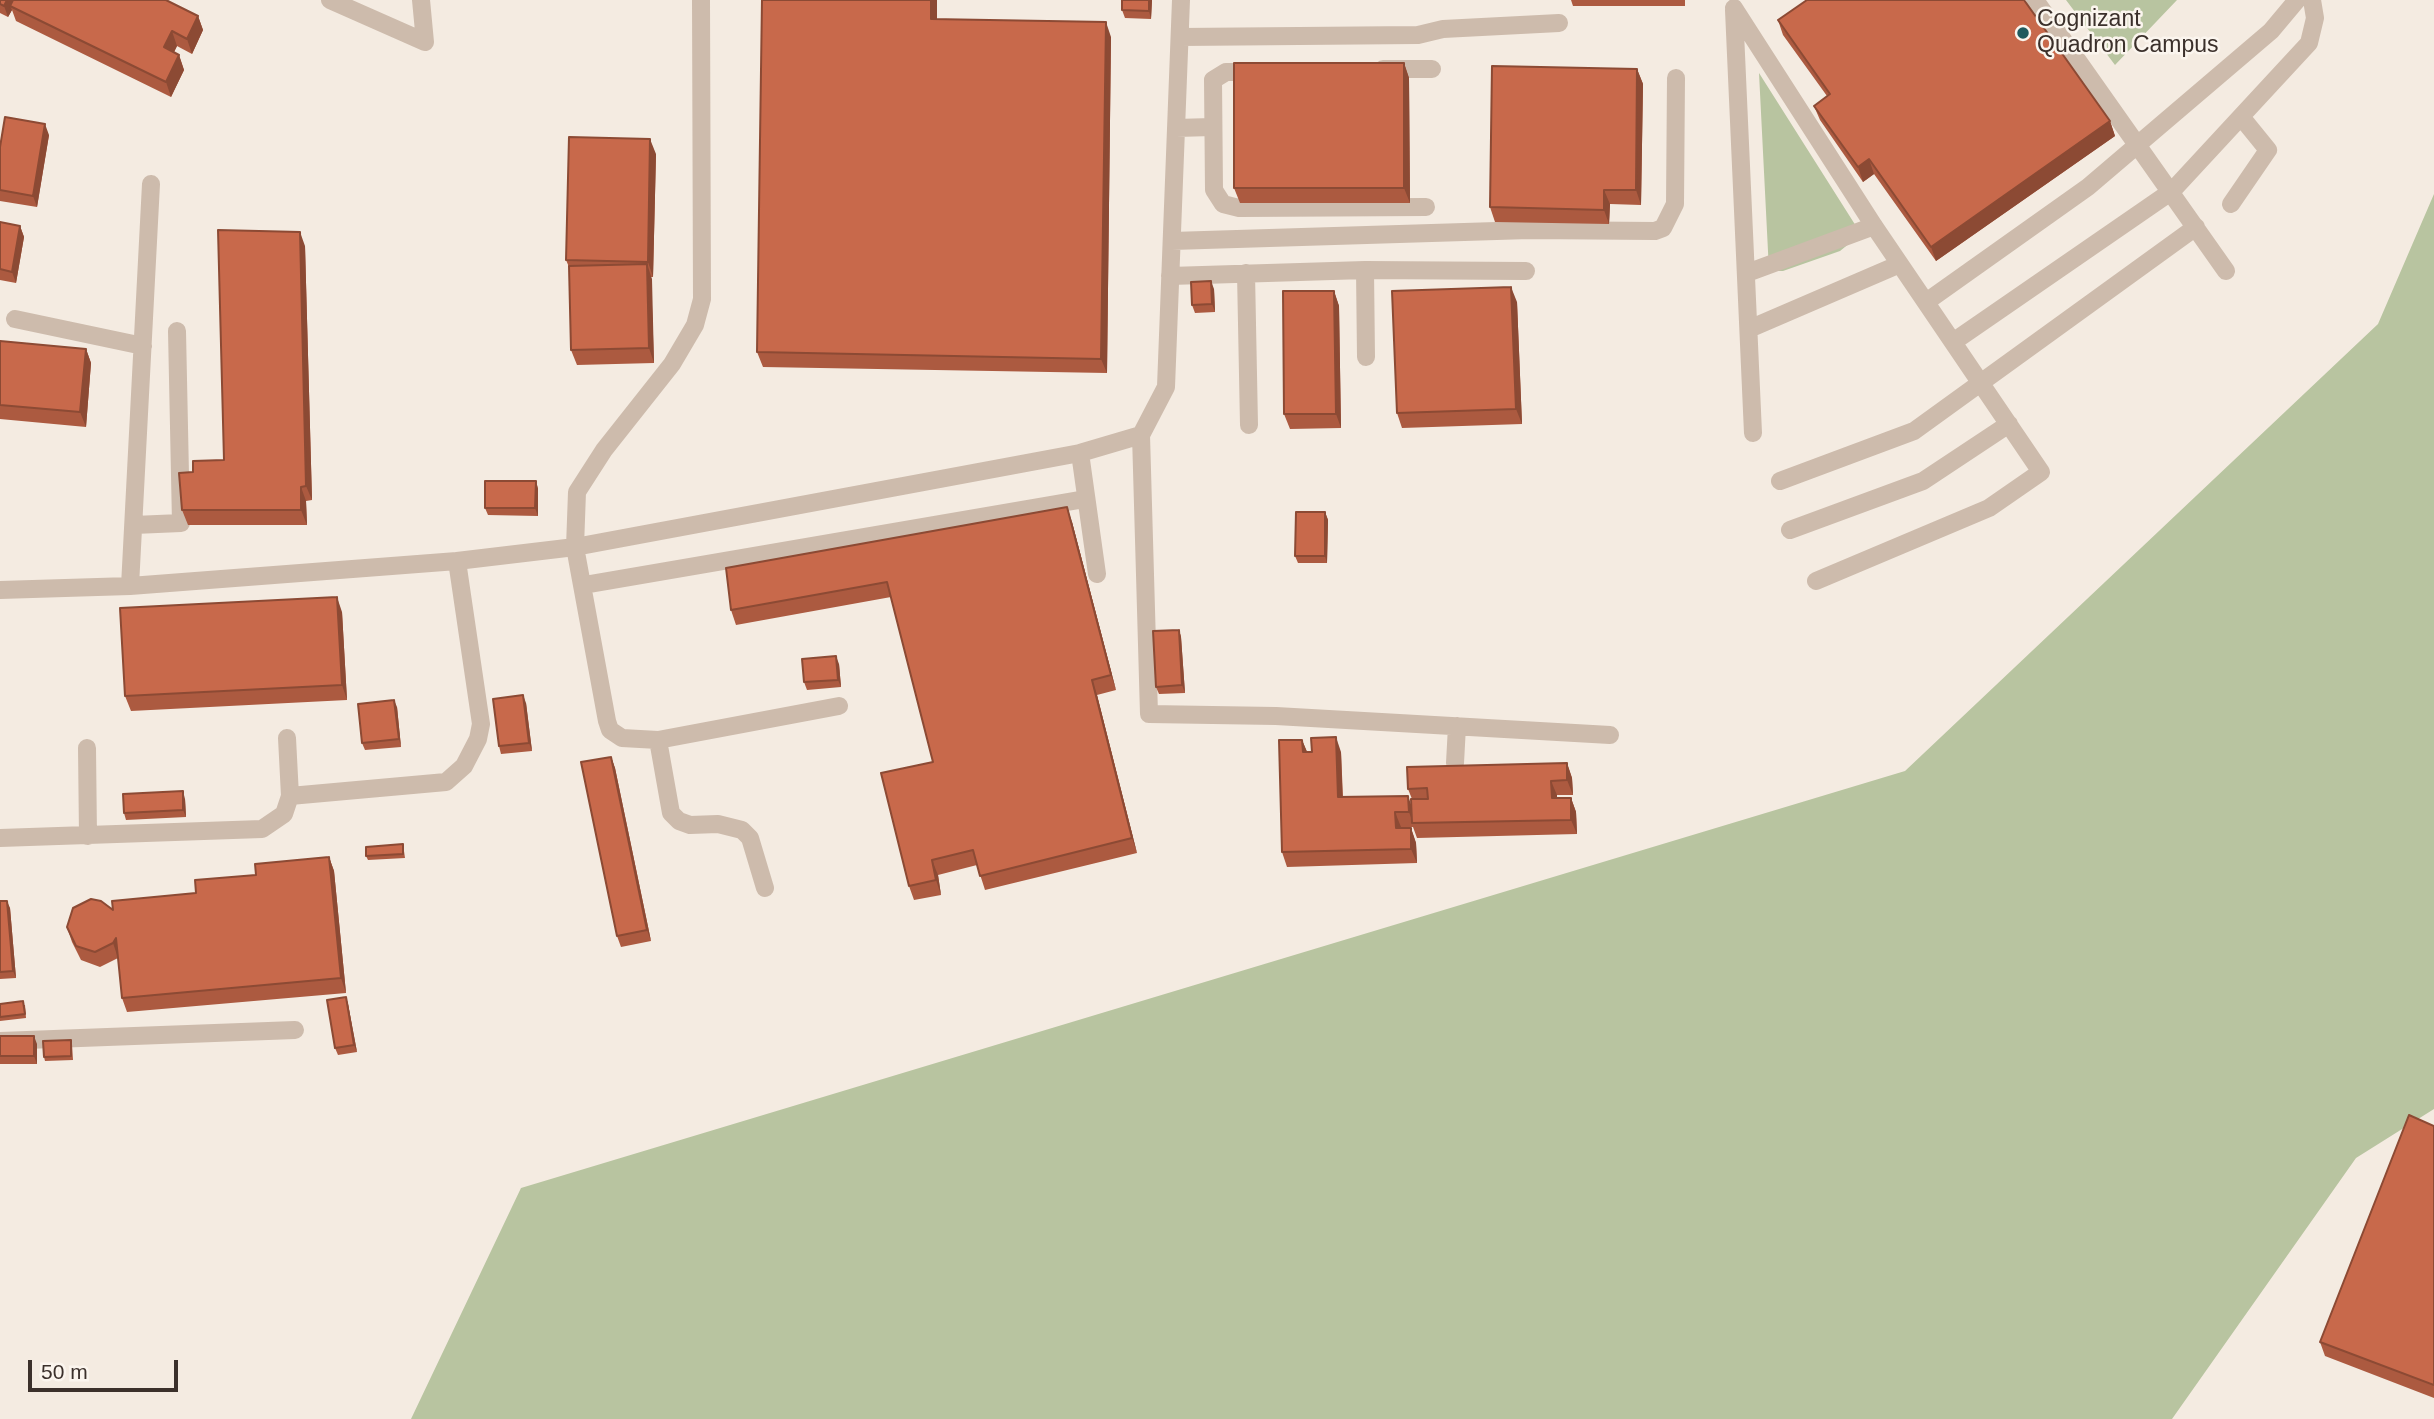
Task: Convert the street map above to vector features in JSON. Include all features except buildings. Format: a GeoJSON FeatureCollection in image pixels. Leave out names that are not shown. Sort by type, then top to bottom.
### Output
{"type":"FeatureCollection","features":[{"type":"Feature","properties":{"kind":"street"},"geometry":{"type":"LineString","coordinates":[[330,0],[425,42],[421,0]]}},
{"type":"Feature","properties":{"kind":"street"},"geometry":{"type":"LineString","coordinates":[[701,0],[702,299],[695,326],[672,364],[604,450],[577,492],[575,547],[610,730],[631,740],[658,740],[839,706]]}},
{"type":"Feature","properties":{"kind":"street"},"geometry":{"type":"LineString","coordinates":[[1181,0],[1166,387],[1141,435],[1149,714],[1276,716],[1610,735]]}},
{"type":"Feature","properties":{"kind":"street"},"geometry":{"type":"LineString","coordinates":[[2035,0],[2226,271]]}},
{"type":"Feature","properties":{"kind":"street"},"geometry":{"type":"LineString","coordinates":[[1926,302],[2088,187],[2271,32],[2297,0]]}},
{"type":"Feature","properties":{"kind":"street"},"geometry":{"type":"LineString","coordinates":[[1953,342],[2172,191],[2309,43],[2315,18],[2312,0]]}},
{"type":"Feature","properties":{"kind":"street"},"geometry":{"type":"LineString","coordinates":[[1738,3],[1874,226],[2041,472],[1989,508],[1816,581]]}},
{"type":"Feature","properties":{"kind":"street"},"geometry":{"type":"LineString","coordinates":[[1738,3],[1753,433]]}},
{"type":"Feature","properties":{"kind":"street"},"geometry":{"type":"LineString","coordinates":[[1180,37],[1418,35],[1443,29],[1559,23]]}},
{"type":"Feature","properties":{"kind":"street"},"geometry":{"type":"LineString","coordinates":[[1366,69],[1432,69]]}},
{"type":"Feature","properties":{"kind":"street"},"geometry":{"type":"LineString","coordinates":[[1276,71],[1217,75],[1211,88],[1214,190],[1223,205],[1239,208],[1426,207]]}},
{"type":"Feature","properties":{"kind":"street"},"geometry":{"type":"LineString","coordinates":[[1172,241],[1529,230],[1656,231],[1663,228],[1675,204],[1676,78]]}},
{"type":"Feature","properties":{"kind":"street"},"geometry":{"type":"LineString","coordinates":[[2231,204],[2269,150],[2242,118]]}},
{"type":"Feature","properties":{"kind":"street"},"geometry":{"type":"LineString","coordinates":[[1176,128],[1212,127]]}},
{"type":"Feature","properties":{"kind":"street"},"geometry":{"type":"LineString","coordinates":[[130,586],[151,184]]}},
{"type":"Feature","properties":{"kind":"street"},"geometry":{"type":"LineString","coordinates":[[1747,273],[1874,226]]}},
{"type":"Feature","properties":{"kind":"street"},"geometry":{"type":"LineString","coordinates":[[1780,481],[1914,431],[2196,227]]}},
{"type":"Feature","properties":{"kind":"street"},"geometry":{"type":"LineString","coordinates":[[1749,329],[1900,264]]}},
{"type":"Feature","properties":{"kind":"street"},"geometry":{"type":"LineString","coordinates":[[1170,276],[1364,270],[1525,271]]}},
{"type":"Feature","properties":{"kind":"street"},"geometry":{"type":"LineString","coordinates":[[1364,270],[1366,356]]}},
{"type":"Feature","properties":{"kind":"street"},"geometry":{"type":"LineString","coordinates":[[1246,273],[1249,425]]}},
{"type":"Feature","properties":{"kind":"street"},"geometry":{"type":"LineString","coordinates":[[15,318],[143,346]]}},
{"type":"Feature","properties":{"kind":"street"},"geometry":{"type":"LineString","coordinates":[[134,525],[181,523],[177,331]]}},
{"type":"Feature","properties":{"kind":"street"},"geometry":{"type":"LineString","coordinates":[[1790,530],[1923,481],[2009,424]]}},
{"type":"Feature","properties":{"kind":"street"},"geometry":{"type":"LineString","coordinates":[[0,590],[130,586],[457,561],[575,547],[1080,453],[1141,435]]}},
{"type":"Feature","properties":{"kind":"street"},"geometry":{"type":"LineString","coordinates":[[1080,453],[1097,574]]}},
{"type":"Feature","properties":{"kind":"street"},"geometry":{"type":"LineString","coordinates":[[584,585],[1085,499]]}},
{"type":"Feature","properties":{"kind":"street"},"geometry":{"type":"LineString","coordinates":[[290,796],[446,782],[464,766],[478,739],[481,724],[457,561]]}},
{"type":"Feature","properties":{"kind":"street"},"geometry":{"type":"LineString","coordinates":[[1455,763],[1457,726]]}},
{"type":"Feature","properties":{"kind":"street"},"geometry":{"type":"LineString","coordinates":[[0,838],[262,829],[284,814],[290,796],[287,738]]}},
{"type":"Feature","properties":{"kind":"street"},"geometry":{"type":"LineString","coordinates":[[658,740],[671,813],[679,821],[690,825],[718,824],[742,830],[750,838],[765,888]]}},
{"type":"Feature","properties":{"kind":"street"},"geometry":{"type":"LineString","coordinates":[[86,748],[88,836]]}},
{"type":"Feature","properties":{"kind":"street"},"geometry":{"type":"LineString","coordinates":[[0,1041],[295,1030]]}},
{"type":"Feature","properties":{"kind":"green space"},"geometry":{"type":"Polygon","coordinates":[[[2066,0],[2177,0],[2115,65],[2066,0]]]}},
{"type":"Feature","properties":{"kind":"green space"},"geometry":{"type":"Polygon","coordinates":[[[1759,73],[1861,234],[1840,251],[1783,271],[1769,271],[1759,73]]]}},
{"type":"Feature","properties":{"kind":"green space"},"geometry":{"type":"Polygon","coordinates":[[[2434,194],[2434,1109],[2356,1158],[2172,1419],[411,1419],[521,1188],[1905,771],[2378,324],[2434,194]]]}},
{"type":"Feature","properties":{"kind":"place","name":"Cognizant Quadron Campus"},"geometry":{"type":"Point","coordinates":[2023,33]}}]}
